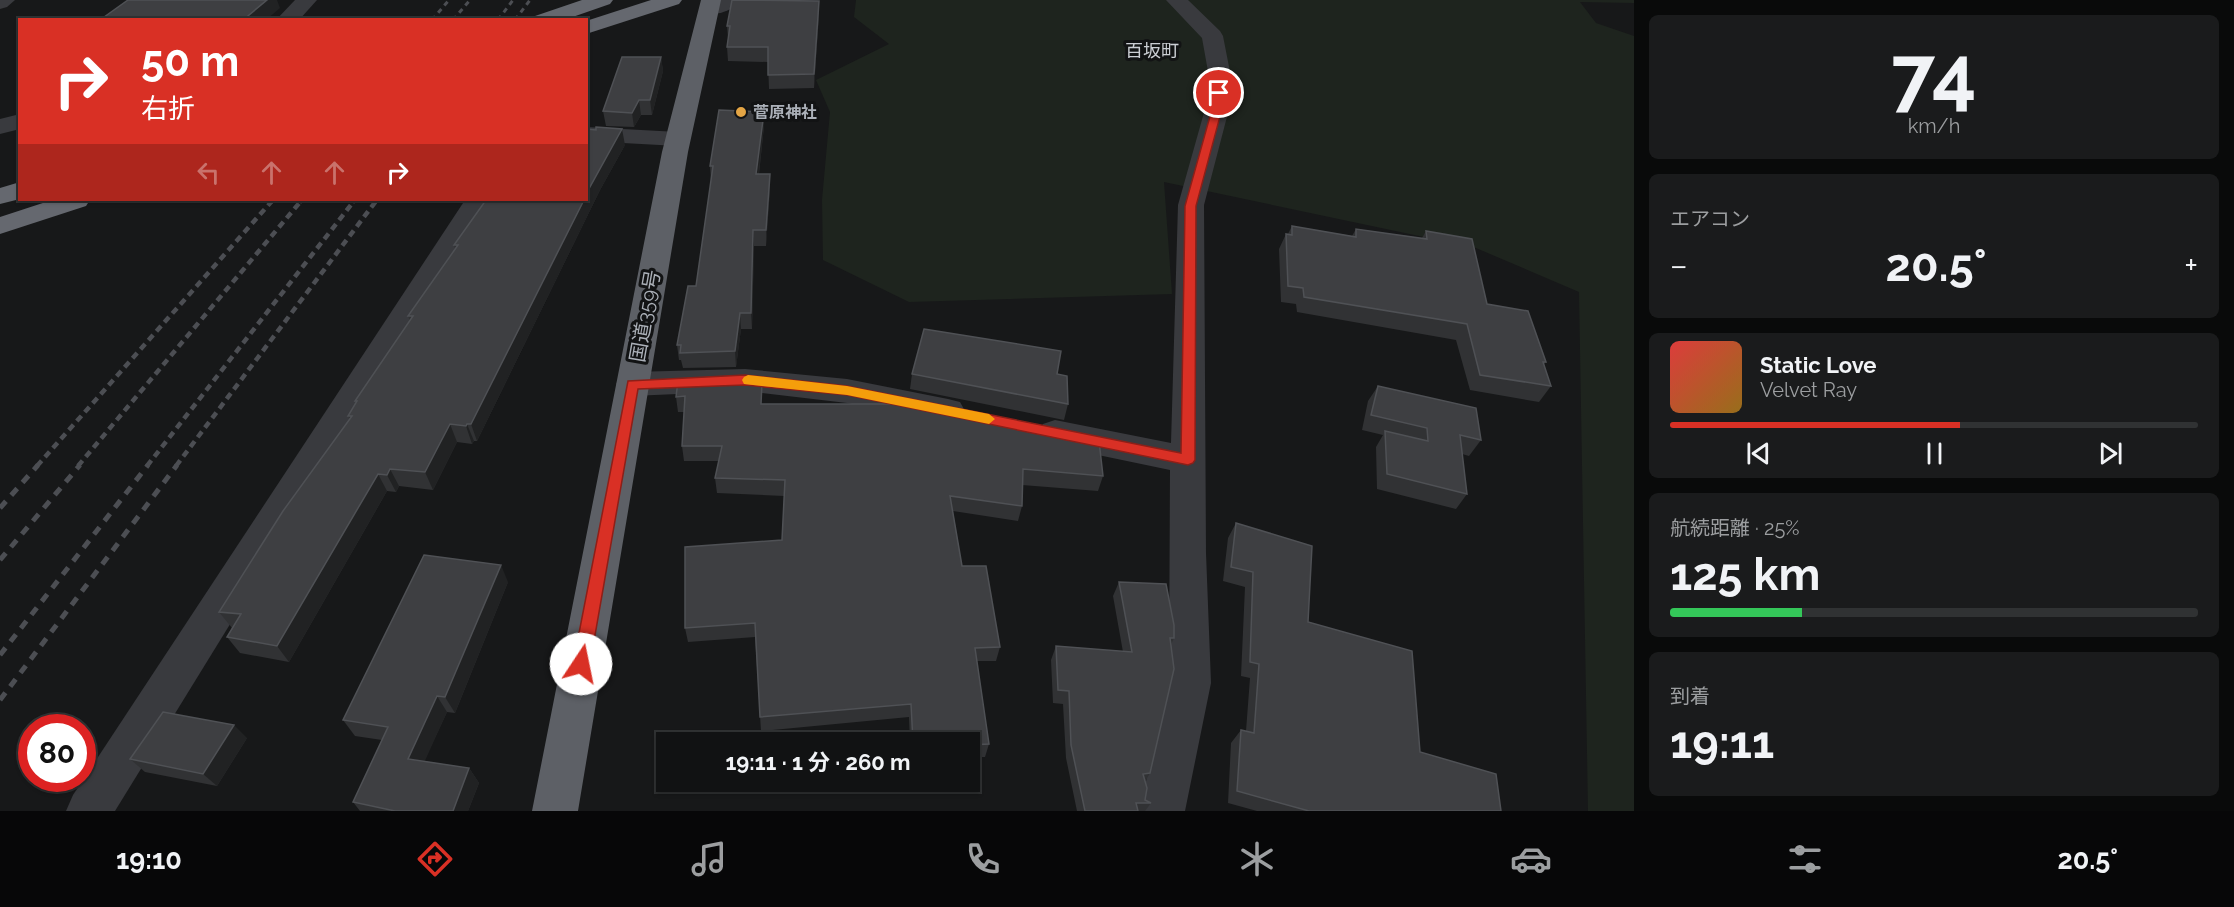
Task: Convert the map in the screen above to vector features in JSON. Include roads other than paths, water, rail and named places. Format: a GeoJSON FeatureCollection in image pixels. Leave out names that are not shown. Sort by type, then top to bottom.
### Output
{"type":"FeatureCollection","features":[{"type":"Feature","properties":{"kind":"highway"},"geometry":{"type":"LineString","coordinates":[[548,18],[603,0]]}},
{"type":"Feature","properties":{"kind":"highway"},"geometry":{"type":"LineString","coordinates":[[588,27],[672,0]]}},
{"type":"Feature","properties":{"kind":"highway","name":"国道359号"},"geometry":{"type":"LineString","coordinates":[[557,808],[678,139],[717,3]]}},
{"type":"Feature","properties":{"kind":"highway"},"geometry":{"type":"LineString","coordinates":[[0,196],[18,191]]}},
{"type":"Feature","properties":{"kind":"highway"},"geometry":{"type":"LineString","coordinates":[[0,226],[74,201]]}},
{"type":"Feature","properties":{"kind":"street"},"geometry":{"type":"LineString","coordinates":[[0,3],[5,0]]}},
{"type":"Feature","properties":{"kind":"street"},"geometry":{"type":"LineString","coordinates":[[288,18],[308,0]]}},
{"type":"Feature","properties":{"kind":"street"},"geometry":{"type":"LineString","coordinates":[[1162,811],[1190,684],[1188,460],[1191,206],[1217,109],[1220,77],[1212,36],[1176,0]]}},
{"type":"Feature","properties":{"kind":"street"},"geometry":{"type":"LineString","coordinates":[[0,127],[18,122]]}},
{"type":"Feature","properties":{"kind":"street"},"geometry":{"type":"LineString","coordinates":[[588,134],[678,139]]}},
{"type":"Feature","properties":{"kind":"street"},"geometry":{"type":"LineString","coordinates":[[88,811],[477,201]]}},
{"type":"Feature","properties":{"kind":"street"},"geometry":{"type":"LineString","coordinates":[[632,384],[745,380],[847,391],[977,417]]}},
{"type":"Feature","properties":{"kind":"street"},"geometry":{"type":"LineString","coordinates":[[1024,426],[1188,460]]}},
{"type":"Feature","properties":{"kind":"railway"},"geometry":{"type":"LineString","coordinates":[[434,18],[449,0]]}},
{"type":"Feature","properties":{"kind":"railway"},"geometry":{"type":"LineString","coordinates":[[455,18],[470,0]]}},
{"type":"Feature","properties":{"kind":"railway"},"geometry":{"type":"LineString","coordinates":[[500,18],[513,0]]}},
{"type":"Feature","properties":{"kind":"railway"},"geometry":{"type":"LineString","coordinates":[[516,18],[530,0]]}},
{"type":"Feature","properties":{"kind":"railway"},"geometry":{"type":"LineString","coordinates":[[37,466],[272,201]]}},
{"type":"Feature","properties":{"kind":"railway"},"geometry":{"type":"LineString","coordinates":[[78,466],[301,201]]}},
{"type":"Feature","properties":{"kind":"railway"},"geometry":{"type":"LineString","coordinates":[[147,466],[354,201]]}},
{"type":"Feature","properties":{"kind":"railway"},"geometry":{"type":"LineString","coordinates":[[176,466],[376,201]]}},
{"type":"Feature","properties":{"kind":"railway"},"geometry":{"type":"LineString","coordinates":[[0,508],[38,465]]}},
{"type":"Feature","properties":{"kind":"railway"},"geometry":{"type":"LineString","coordinates":[[0,560],[80,465]]}},
{"type":"Feature","properties":{"kind":"railway"},"geometry":{"type":"LineString","coordinates":[[0,655],[148,465]]}},
{"type":"Feature","properties":{"kind":"railway"},"geometry":{"type":"LineString","coordinates":[[0,700],[177,465]]}},
{"type":"Feature","properties":{"kind":"place","name":"菅原神社"},"geometry":{"type":"Point","coordinates":[741,112]}},
{"type":"Feature","properties":{"kind":"district","name":"百坂町"},"geometry":{"type":"Point","coordinates":[1152,50]}}]}
